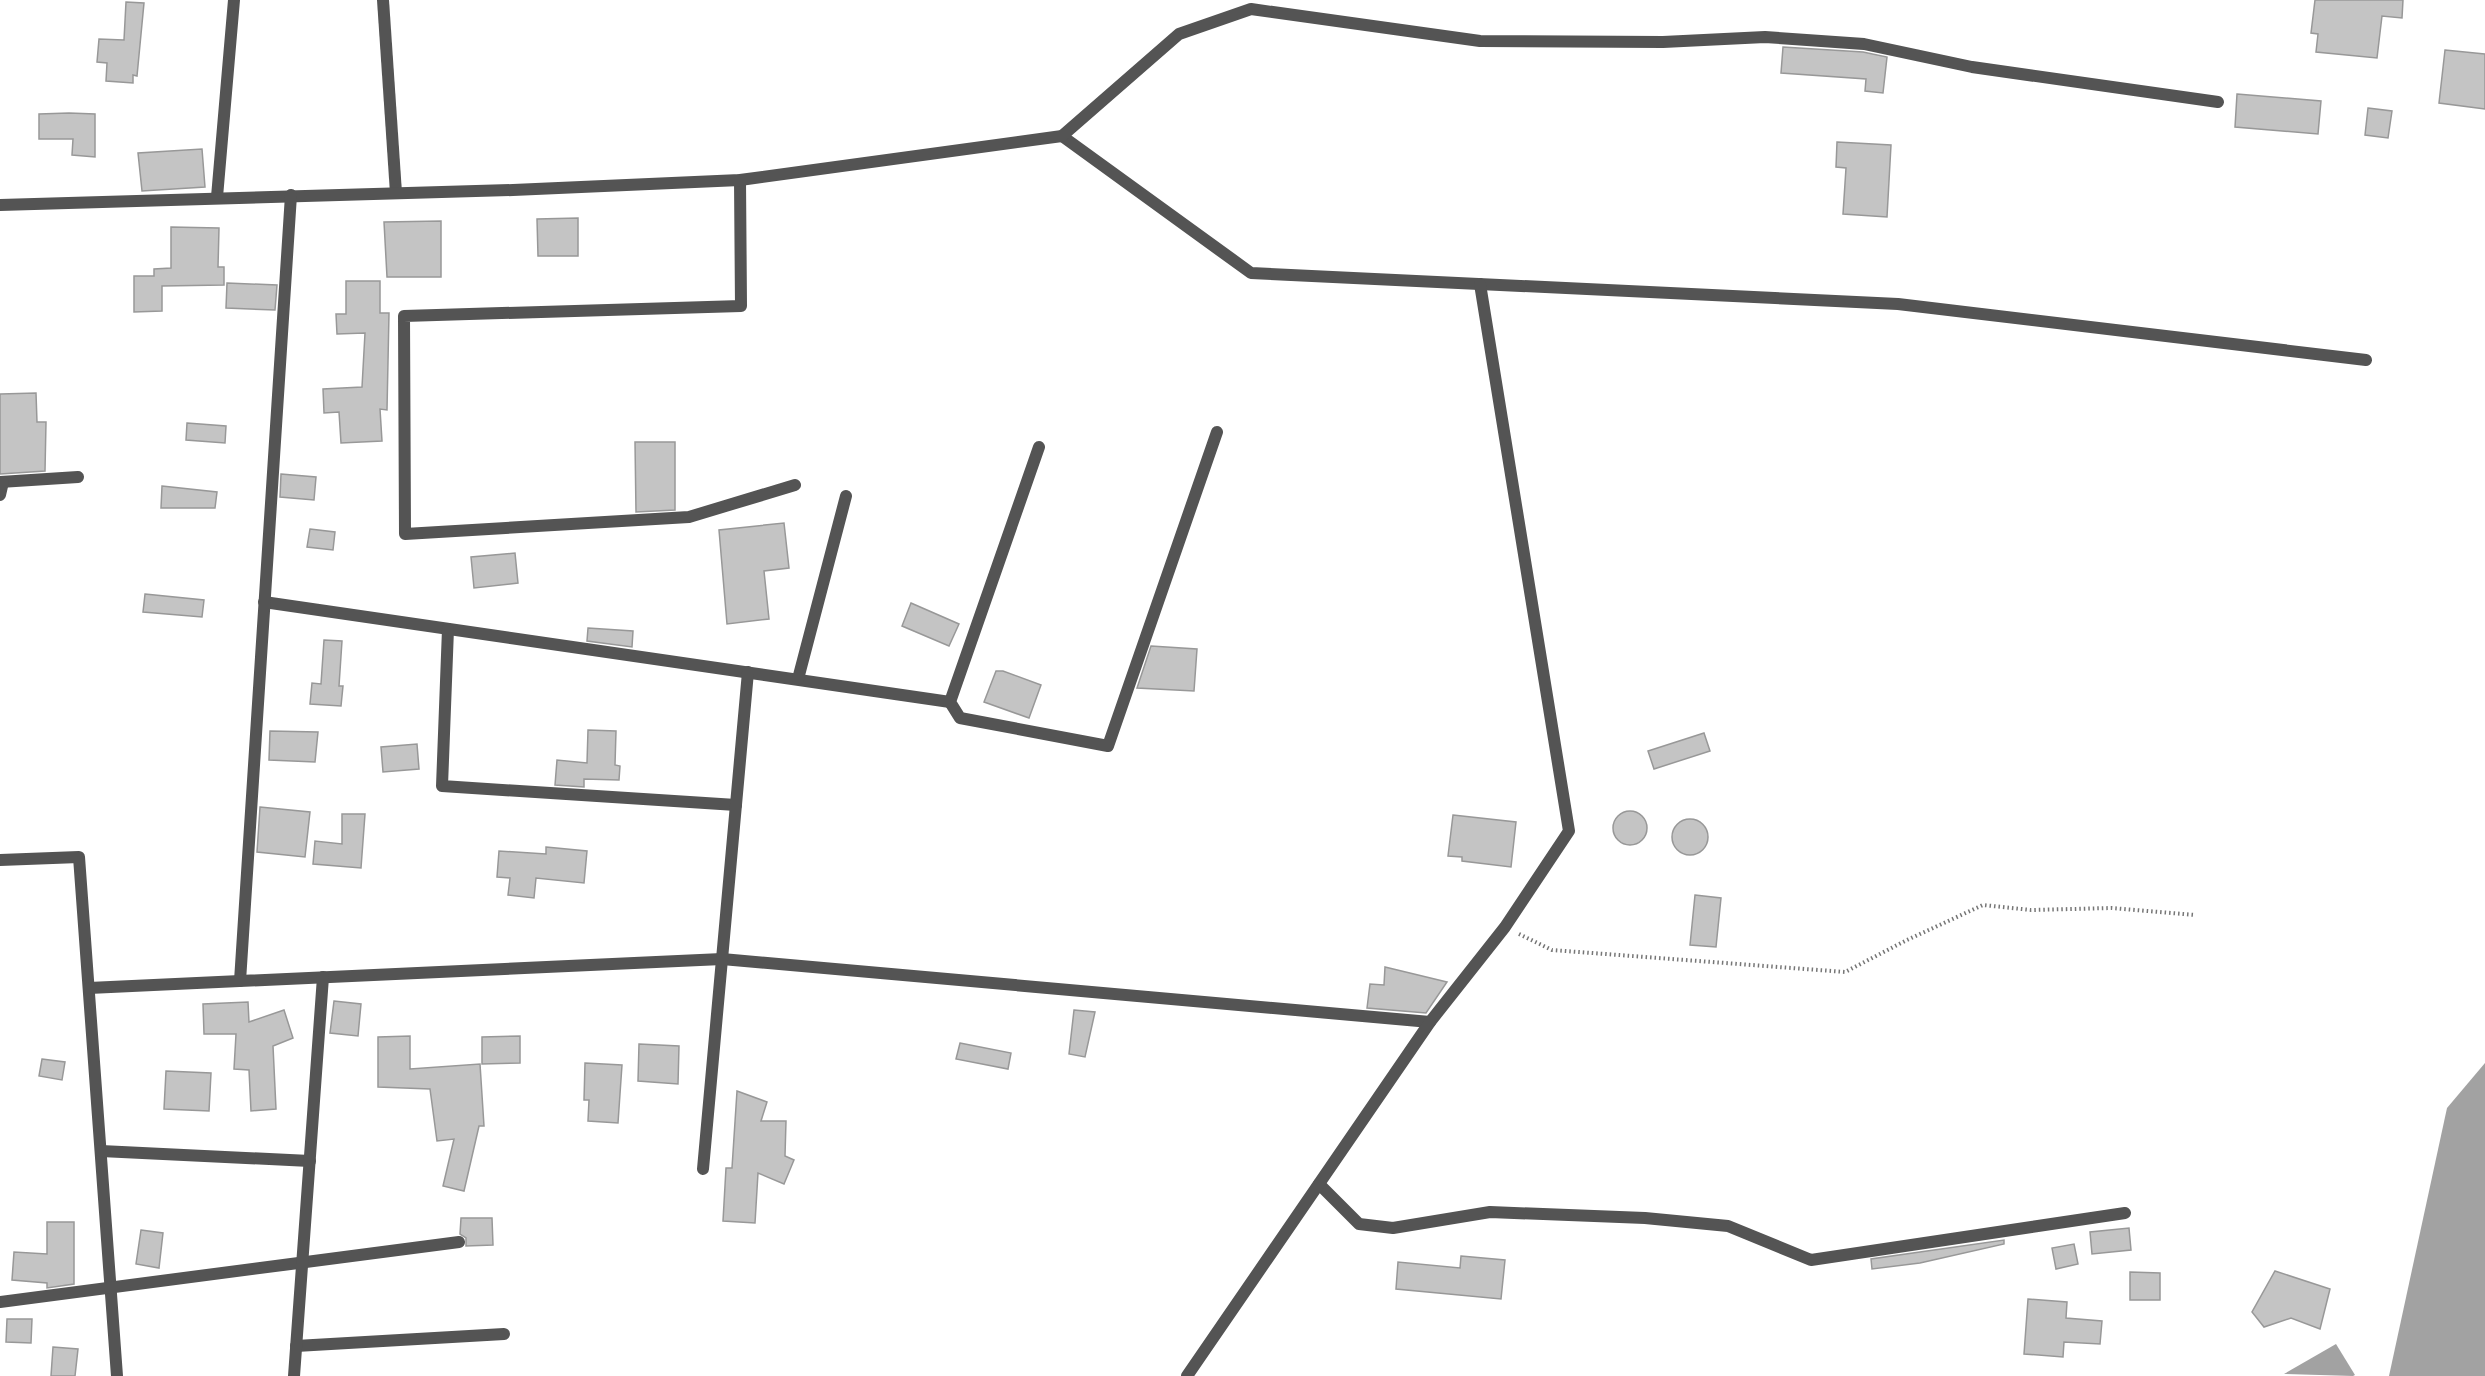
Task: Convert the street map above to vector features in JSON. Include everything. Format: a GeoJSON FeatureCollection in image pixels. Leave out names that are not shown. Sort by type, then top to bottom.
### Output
{"type":"FeatureCollection","features":[{"type":"Feature","properties":{"kind":"street"},"geometry":{"type":"LineString","coordinates":[[217,197],[234,0]]}},
{"type":"Feature","properties":{"kind":"street"},"geometry":{"type":"LineString","coordinates":[[383,0],[396,193]]}},
{"type":"Feature","properties":{"kind":"street"},"geometry":{"type":"LineString","coordinates":[[0,205],[740,180],[1062,136],[1179,34],[1251,9],[1480,41],[1663,42],[1765,37],[1864,44],[1972,67],[2218,102]]}},
{"type":"Feature","properties":{"kind":"street"},"geometry":{"type":"LineString","coordinates":[[1062,136],[1251,273],[1898,304],[2366,360]]}},
{"type":"Feature","properties":{"kind":"street"},"geometry":{"type":"LineString","coordinates":[[740,180],[741,306],[404,316],[405,534],[689,517],[795,485]]}},
{"type":"Feature","properties":{"kind":"street"},"geometry":{"type":"LineString","coordinates":[[240,981],[291,195]]}},
{"type":"Feature","properties":{"kind":"street"},"geometry":{"type":"LineString","coordinates":[[1187,1376],[1430,1022],[1505,927],[1569,831],[1480,284]]}},
{"type":"Feature","properties":{"kind":"street"},"geometry":{"type":"LineString","coordinates":[[264,602],[950,702],[960,718],[1108,746],[1217,432]]}},
{"type":"Feature","properties":{"kind":"street"},"geometry":{"type":"LineString","coordinates":[[950,702],[1039,447]]}},
{"type":"Feature","properties":{"kind":"street"},"geometry":{"type":"LineString","coordinates":[[0,495],[1,482],[78,477]]}},
{"type":"Feature","properties":{"kind":"street"},"geometry":{"type":"LineString","coordinates":[[798,679],[846,496]]}},
{"type":"Feature","properties":{"kind":"street"},"geometry":{"type":"LineString","coordinates":[[448,629],[442,786],[736,805]]}},
{"type":"Feature","properties":{"kind":"street"},"geometry":{"type":"LineString","coordinates":[[702,1168],[748,672]]}},
{"type":"Feature","properties":{"kind":"street"},"geometry":{"type":"LineString","coordinates":[[0,860],[79,857],[117,1376]]}},
{"type":"Feature","properties":{"kind":"street"},"geometry":{"type":"LineString","coordinates":[[89,988],[722,959],[1430,1022]]}},
{"type":"Feature","properties":{"kind":"street"},"geometry":{"type":"LineString","coordinates":[[294,1376],[323,977]]}},
{"type":"Feature","properties":{"kind":"street"},"geometry":{"type":"LineString","coordinates":[[101,1151],[310,1161]]}},
{"type":"Feature","properties":{"kind":"street"},"geometry":{"type":"LineString","coordinates":[[1319,1184],[1359,1224],[1393,1228],[1490,1212],[1645,1218],[1728,1226],[1811,1260],[2125,1213]]}},
{"type":"Feature","properties":{"kind":"street"},"geometry":{"type":"LineString","coordinates":[[0,1302],[459,1242]]}},
{"type":"Feature","properties":{"kind":"street"},"geometry":{"type":"LineString","coordinates":[[296,1346],[504,1334]]}},
{"type":"Feature","properties":{"kind":"path"},"geometry":{"type":"LineString","coordinates":[[1505,927],[1552,950],[1845,972],[1917,935],[1983,905],[2031,910],[2112,908],[2195,915]]}},
{"type":"Feature","properties":{"kind":"shaded area"},"geometry":{"type":"Polygon","coordinates":[[[2485,1063],[2485,1376],[2389,1376],[2447,1108],[2485,1063]]]}},
{"type":"Feature","properties":{"kind":"shaded area"},"geometry":{"type":"Polygon","coordinates":[[[2336,1344],[2355,1375],[2284,1374],[2336,1344]]]}},
{"type":"Feature","properties":{"kind":"building"},"geometry":{"type":"Polygon","coordinates":[[[2315,0],[2403,0],[2402,18],[2382,16],[2377,58],[2316,52],[2318,34],[2311,33],[2315,0]]]}},
{"type":"Feature","properties":{"kind":"building"},"geometry":{"type":"Polygon","coordinates":[[[126,2],[144,3],[137,76],[133,75],[133,83],[106,81],[107,63],[97,62],[99,39],[124,40],[126,2]]]}},
{"type":"Feature","properties":{"kind":"building"},"geometry":{"type":"Polygon","coordinates":[[[1783,47],[1863,52],[1887,57],[1883,93],[1865,91],[1866,79],[1781,73],[1783,47]]]}},
{"type":"Feature","properties":{"kind":"building"},"geometry":{"type":"Polygon","coordinates":[[[2445,50],[2485,54],[2485,109],[2439,103],[2445,50]]]}},
{"type":"Feature","properties":{"kind":"building"},"geometry":{"type":"Polygon","coordinates":[[[2237,94],[2321,101],[2318,134],[2235,127],[2237,94]]]}},
{"type":"Feature","properties":{"kind":"building"},"geometry":{"type":"Polygon","coordinates":[[[2368,108],[2392,111],[2388,138],[2365,135],[2368,108]]]}},
{"type":"Feature","properties":{"kind":"building"},"geometry":{"type":"Polygon","coordinates":[[[39,114],[95,114],[95,157],[72,155],[73,139],[39,139],[39,114]]]}},
{"type":"Feature","properties":{"kind":"building"},"geometry":{"type":"Polygon","coordinates":[[[1837,142],[1891,145],[1887,217],[1843,214],[1846,168],[1836,167],[1837,142]]]}},
{"type":"Feature","properties":{"kind":"building"},"geometry":{"type":"Polygon","coordinates":[[[202,149],[205,187],[142,191],[138,153],[202,149]]]}},
{"type":"Feature","properties":{"kind":"building"},"geometry":{"type":"Polygon","coordinates":[[[578,218],[578,256],[538,256],[537,219],[578,218]]]}},
{"type":"Feature","properties":{"kind":"building"},"geometry":{"type":"Polygon","coordinates":[[[441,221],[441,277],[387,277],[384,222],[441,221]]]}},
{"type":"Feature","properties":{"kind":"building"},"geometry":{"type":"Polygon","coordinates":[[[171,227],[219,228],[218,267],[224,267],[224,285],[162,286],[162,311],[134,312],[134,276],[154,276],[154,269],[171,268],[171,227]]]}},
{"type":"Feature","properties":{"kind":"building"},"geometry":{"type":"Polygon","coordinates":[[[346,281],[380,281],[380,313],[389,313],[387,410],[380,409],[382,441],[341,443],[339,412],[324,413],[323,389],[362,387],[365,333],[337,334],[336,314],[346,314],[346,281]]]}},
{"type":"Feature","properties":{"kind":"building"},"geometry":{"type":"Polygon","coordinates":[[[227,283],[277,285],[275,310],[226,308],[227,283]]]}},
{"type":"Feature","properties":{"kind":"building"},"geometry":{"type":"Polygon","coordinates":[[[36,393],[37,422],[46,422],[45,471],[0,474],[0,394],[36,393]]]}},
{"type":"Feature","properties":{"kind":"building"},"geometry":{"type":"Polygon","coordinates":[[[187,423],[226,426],[225,443],[186,440],[187,423]]]}},
{"type":"Feature","properties":{"kind":"building"},"geometry":{"type":"Polygon","coordinates":[[[635,442],[675,442],[675,510],[636,512],[635,442]]]}},
{"type":"Feature","properties":{"kind":"building"},"geometry":{"type":"Polygon","coordinates":[[[281,474],[316,477],[314,500],[280,497],[281,474]]]}},
{"type":"Feature","properties":{"kind":"building"},"geometry":{"type":"Polygon","coordinates":[[[162,486],[217,492],[215,508],[161,508],[162,486]]]}},
{"type":"Feature","properties":{"kind":"building"},"geometry":{"type":"Polygon","coordinates":[[[784,523],[789,568],[764,571],[769,619],[727,624],[719,530],[784,523]]]}},
{"type":"Feature","properties":{"kind":"building"},"geometry":{"type":"Polygon","coordinates":[[[310,529],[335,532],[333,550],[307,547],[310,529]]]}},
{"type":"Feature","properties":{"kind":"building"},"geometry":{"type":"Polygon","coordinates":[[[515,553],[518,583],[474,588],[471,557],[515,553]]]}},
{"type":"Feature","properties":{"kind":"building"},"geometry":{"type":"Polygon","coordinates":[[[145,594],[204,600],[202,617],[143,612],[145,594]]]}},
{"type":"Feature","properties":{"kind":"building"},"geometry":{"type":"Polygon","coordinates":[[[911,603],[959,624],[949,646],[902,626],[911,603]]]}},
{"type":"Feature","properties":{"kind":"building"},"geometry":{"type":"Polygon","coordinates":[[[588,628],[633,631],[632,647],[587,641],[588,628]]]}},
{"type":"Feature","properties":{"kind":"building"},"geometry":{"type":"Polygon","coordinates":[[[324,640],[342,641],[339,686],[343,686],[341,706],[310,704],[312,683],[321,684],[324,640]]]}},
{"type":"Feature","properties":{"kind":"building"},"geometry":{"type":"Polygon","coordinates":[[[1151,646],[1197,649],[1194,691],[1137,688],[1151,646]]]}},
{"type":"Feature","properties":{"kind":"building"},"geometry":{"type":"Polygon","coordinates":[[[996,671],[1003,671],[1041,685],[1029,718],[984,702],[996,671]]]}},
{"type":"Feature","properties":{"kind":"building"},"geometry":{"type":"Polygon","coordinates":[[[588,730],[616,731],[615,765],[620,766],[619,780],[584,779],[584,787],[555,785],[557,760],[587,763],[588,730]]]}},
{"type":"Feature","properties":{"kind":"building"},"geometry":{"type":"Polygon","coordinates":[[[270,731],[318,732],[315,762],[269,760],[270,731]]]}},
{"type":"Feature","properties":{"kind":"building"},"geometry":{"type":"Polygon","coordinates":[[[1704,733],[1710,751],[1654,769],[1648,751],[1704,733]]]}},
{"type":"Feature","properties":{"kind":"building"},"geometry":{"type":"Polygon","coordinates":[[[417,744],[419,769],[383,772],[381,747],[417,744]]]}},
{"type":"Feature","properties":{"kind":"building"},"geometry":{"type":"Polygon","coordinates":[[[260,807],[310,812],[305,857],[257,852],[260,807]]]}},
{"type":"Feature","properties":{"kind":"building"},"geometry":{"type":"Polygon","coordinates":[[[1630,811],[1642,816],[1647,828],[1642,840],[1630,845],[1618,840],[1613,828],[1618,816],[1630,811]]]}},
{"type":"Feature","properties":{"kind":"building"},"geometry":{"type":"Polygon","coordinates":[[[342,814],[365,814],[361,868],[313,864],[315,841],[342,844],[342,814]]]}},
{"type":"Feature","properties":{"kind":"building"},"geometry":{"type":"Polygon","coordinates":[[[1453,815],[1516,822],[1511,867],[1462,861],[1462,857],[1448,856],[1453,815]]]}},
{"type":"Feature","properties":{"kind":"building"},"geometry":{"type":"Polygon","coordinates":[[[1690,819],[1703,824],[1708,837],[1703,850],[1690,855],[1677,850],[1672,837],[1677,824],[1690,819]]]}},
{"type":"Feature","properties":{"kind":"building"},"geometry":{"type":"Polygon","coordinates":[[[546,847],[587,851],[584,883],[536,878],[534,898],[508,895],[510,878],[497,877],[499,851],[546,854],[546,847]]]}},
{"type":"Feature","properties":{"kind":"building"},"geometry":{"type":"Polygon","coordinates":[[[1695,895],[1721,898],[1716,947],[1690,945],[1695,895]]]}},
{"type":"Feature","properties":{"kind":"building"},"geometry":{"type":"Polygon","coordinates":[[[1385,967],[1447,982],[1426,1013],[1367,1008],[1370,984],[1384,985],[1385,967]]]}},
{"type":"Feature","properties":{"kind":"building"},"geometry":{"type":"Polygon","coordinates":[[[334,1001],[361,1004],[358,1036],[330,1033],[334,1001]]]}},
{"type":"Feature","properties":{"kind":"building"},"geometry":{"type":"Polygon","coordinates":[[[248,1002],[249,1022],[284,1010],[293,1038],[273,1046],[276,1109],[251,1111],[249,1070],[234,1069],[236,1034],[204,1034],[203,1004],[248,1002]]]}},
{"type":"Feature","properties":{"kind":"building"},"geometry":{"type":"Polygon","coordinates":[[[1074,1010],[1095,1012],[1085,1057],[1069,1054],[1074,1010]]]}},
{"type":"Feature","properties":{"kind":"building"},"geometry":{"type":"Polygon","coordinates":[[[410,1036],[410,1069],[480,1064],[484,1126],[479,1126],[464,1191],[443,1186],[454,1139],[437,1141],[430,1089],[378,1087],[378,1037],[410,1036]]]}},
{"type":"Feature","properties":{"kind":"building"},"geometry":{"type":"Polygon","coordinates":[[[520,1036],[520,1063],[482,1064],[482,1037],[520,1036]]]}},
{"type":"Feature","properties":{"kind":"building"},"geometry":{"type":"Polygon","coordinates":[[[960,1043],[1011,1053],[1008,1069],[956,1059],[960,1043]]]}},
{"type":"Feature","properties":{"kind":"building"},"geometry":{"type":"Polygon","coordinates":[[[639,1044],[679,1046],[678,1084],[638,1081],[639,1044]]]}},
{"type":"Feature","properties":{"kind":"building"},"geometry":{"type":"Polygon","coordinates":[[[42,1059],[65,1062],[62,1080],[39,1076],[42,1059]]]}},
{"type":"Feature","properties":{"kind":"building"},"geometry":{"type":"Polygon","coordinates":[[[585,1063],[622,1065],[618,1123],[588,1121],[589,1100],[584,1100],[585,1063]]]}},
{"type":"Feature","properties":{"kind":"building"},"geometry":{"type":"Polygon","coordinates":[[[166,1071],[211,1073],[209,1111],[164,1109],[166,1071]]]}},
{"type":"Feature","properties":{"kind":"building"},"geometry":{"type":"Polygon","coordinates":[[[737,1091],[767,1102],[761,1121],[786,1121],[785,1156],[794,1160],[784,1184],[758,1173],[755,1223],[723,1221],[726,1168],[732,1168],[737,1091]]]}},
{"type":"Feature","properties":{"kind":"building"},"geometry":{"type":"Polygon","coordinates":[[[461,1218],[492,1218],[493,1245],[466,1246],[466,1238],[460,1234],[461,1218]]]}},
{"type":"Feature","properties":{"kind":"building"},"geometry":{"type":"Polygon","coordinates":[[[47,1222],[74,1222],[74,1284],[47,1288],[47,1283],[12,1280],[14,1252],[47,1254],[47,1222]]]}},
{"type":"Feature","properties":{"kind":"building"},"geometry":{"type":"Polygon","coordinates":[[[2129,1228],[2131,1250],[2092,1254],[2090,1232],[2129,1228]]]}},
{"type":"Feature","properties":{"kind":"building"},"geometry":{"type":"Polygon","coordinates":[[[141,1230],[163,1233],[159,1268],[136,1264],[141,1230]]]}},
{"type":"Feature","properties":{"kind":"building"},"geometry":{"type":"Polygon","coordinates":[[[2004,1240],[2004,1244],[1920,1263],[1872,1269],[1871,1259],[2004,1240]]]}},
{"type":"Feature","properties":{"kind":"building"},"geometry":{"type":"Polygon","coordinates":[[[2074,1244],[2078,1264],[2056,1269],[2052,1248],[2074,1244]]]}},
{"type":"Feature","properties":{"kind":"building"},"geometry":{"type":"Polygon","coordinates":[[[1461,1256],[1505,1260],[1501,1299],[1396,1289],[1398,1262],[1460,1268],[1461,1256]]]}},
{"type":"Feature","properties":{"kind":"building"},"geometry":{"type":"Polygon","coordinates":[[[2275,1271],[2330,1289],[2320,1329],[2291,1318],[2264,1327],[2252,1312],[2275,1271]]]}},
{"type":"Feature","properties":{"kind":"building"},"geometry":{"type":"Polygon","coordinates":[[[2130,1272],[2160,1273],[2160,1300],[2130,1300],[2130,1272]]]}},
{"type":"Feature","properties":{"kind":"building"},"geometry":{"type":"Polygon","coordinates":[[[2028,1299],[2067,1302],[2066,1318],[2102,1321],[2100,1344],[2064,1342],[2063,1357],[2024,1354],[2028,1299]]]}},
{"type":"Feature","properties":{"kind":"building"},"geometry":{"type":"Polygon","coordinates":[[[7,1319],[32,1319],[31,1343],[6,1342],[7,1319]]]}},
{"type":"Feature","properties":{"kind":"building"},"geometry":{"type":"Polygon","coordinates":[[[53,1347],[78,1349],[75,1376],[51,1376],[53,1347]]]}}]}
